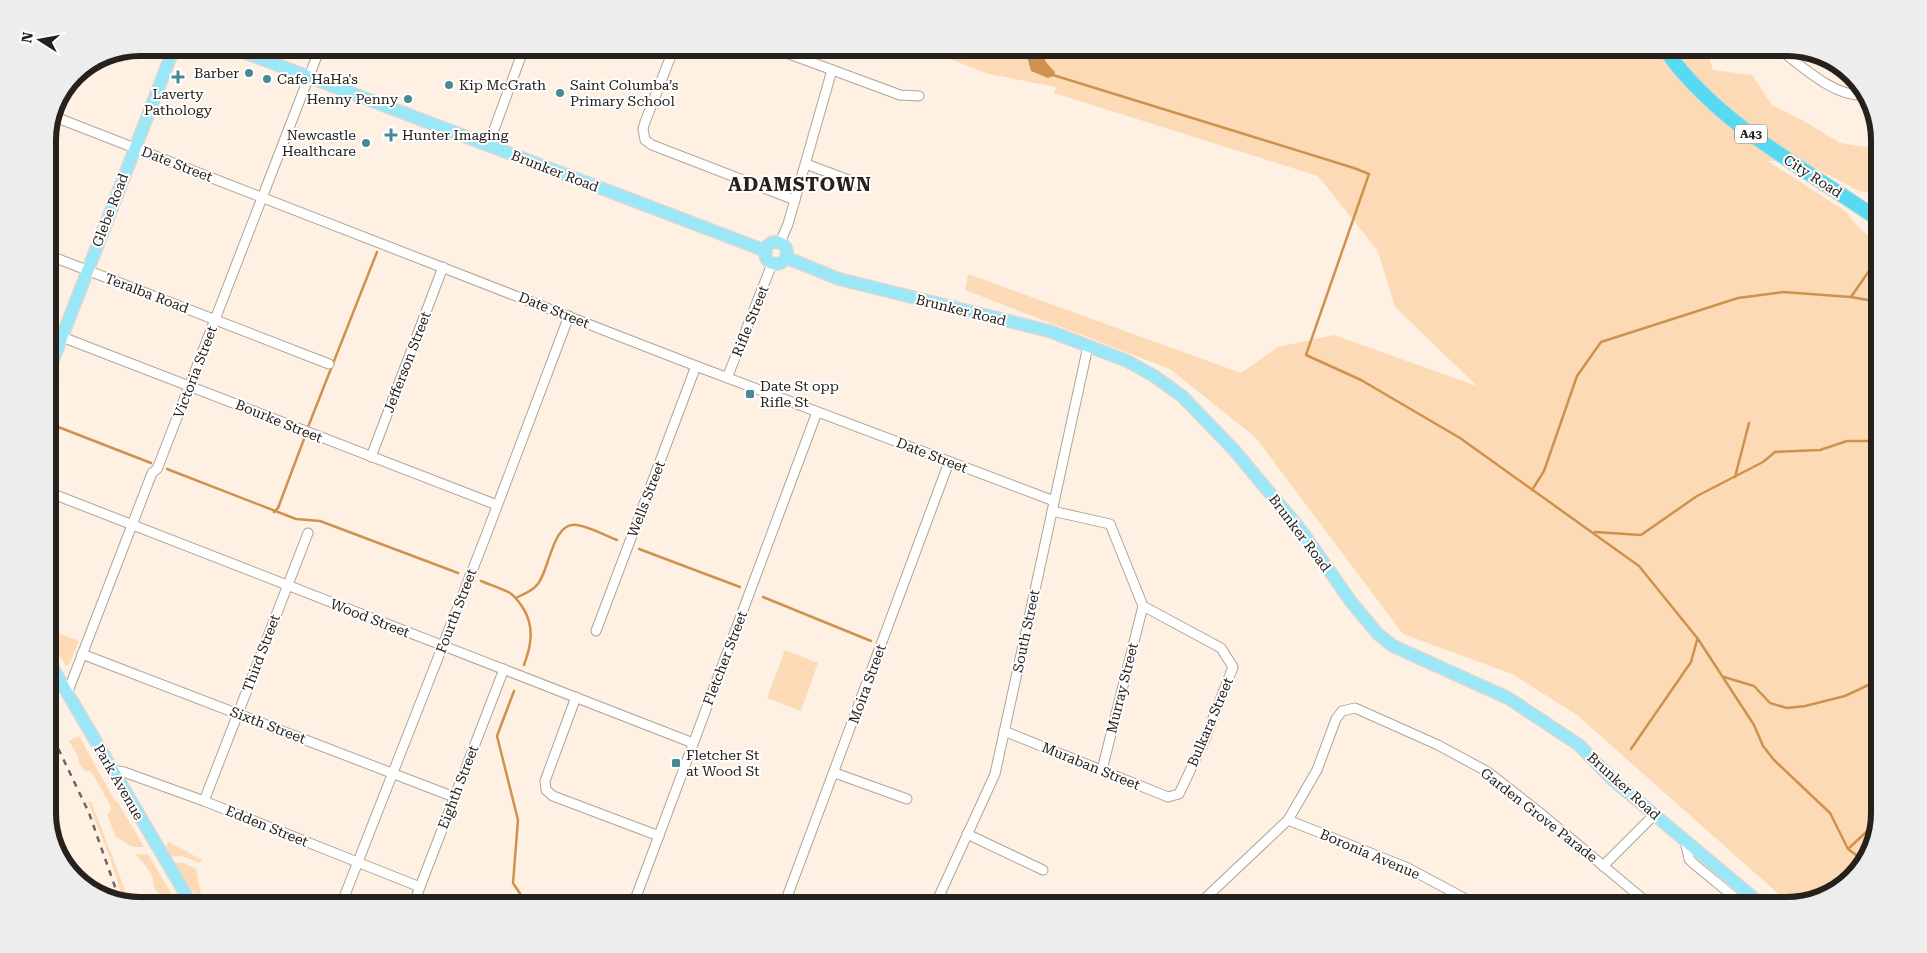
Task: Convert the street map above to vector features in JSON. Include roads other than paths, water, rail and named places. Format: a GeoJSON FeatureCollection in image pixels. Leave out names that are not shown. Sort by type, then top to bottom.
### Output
{"type":"FeatureCollection","features":[{"type":"Feature","properties":{"kind":"highway","name":"City Road"},"geometry":{"type":"LineString","coordinates":[[1670,56],[1704,95],[1735,122],[1780,155],[1871,214]]}},
{"type":"Feature","properties":{"kind":"highway","name":"City Road"},"geometry":{"type":"LineString","coordinates":[[1854,202],[1871,218]]}},
{"type":"Feature","properties":{"kind":"main road","name":"Glebe Road"},"geometry":{"type":"LineString","coordinates":[[56,352],[171,56]]}},
{"type":"Feature","properties":{"kind":"main road","name":"Brunker Road"},"geometry":{"type":"LineString","coordinates":[[255,56],[766,251]]}},
{"type":"Feature","properties":{"kind":"main road"},"geometry":{"type":"LineString","coordinates":[[780,243],[787,249],[787,258],[780,264],[772,264],[766,259],[766,251],[771,244],[780,243]]}},
{"type":"Feature","properties":{"kind":"main road","name":"Brunker Road"},"geometry":{"type":"LineString","coordinates":[[787,258],[839,279],[1049,332],[1126,361],[1154,376],[1182,396],[1234,450],[1300,528],[1352,603],[1378,634],[1393,646],[1508,698],[1579,745],[1613,780],[1752,897]]}},
{"type":"Feature","properties":{"kind":"main road","name":"Park Avenue"},"geometry":{"type":"LineString","coordinates":[[56,674],[186,897]]}},
{"type":"Feature","properties":{"kind":"street","name":"Victoria Street"},"geometry":{"type":"LineString","coordinates":[[67,694],[152,474],[157,469],[190,386],[317,56]]}},
{"type":"Feature","properties":{"kind":"street"},"geometry":{"type":"LineString","coordinates":[[488,146],[521,56]]}},
{"type":"Feature","properties":{"kind":"street"},"geometry":{"type":"LineString","coordinates":[[671,56],[645,122],[643,129],[645,140],[652,145],[795,200]]}},
{"type":"Feature","properties":{"kind":"street"},"geometry":{"type":"LineString","coordinates":[[794,56],[900,95],[919,96]]}},
{"type":"Feature","properties":{"kind":"street"},"geometry":{"type":"LineString","coordinates":[[1789,56],[1822,82],[1858,96]]}},
{"type":"Feature","properties":{"kind":"street"},"geometry":{"type":"LineString","coordinates":[[780,243],[788,224],[832,70]]}},
{"type":"Feature","properties":{"kind":"street","name":"Date Street"},"geometry":{"type":"LineString","coordinates":[[59,119],[727,378],[949,462],[1053,506]]}},
{"type":"Feature","properties":{"kind":"street"},"geometry":{"type":"LineString","coordinates":[[806,164],[862,185]]}},
{"type":"Feature","properties":{"kind":"street","name":"Teralba Road"},"geometry":{"type":"LineString","coordinates":[[56,257],[330,364]]}},
{"type":"Feature","properties":{"kind":"street","name":"Rifle Street"},"geometry":{"type":"LineString","coordinates":[[727,378],[772,264]]}},
{"type":"Feature","properties":{"kind":"street","name":"Jefferson Street"},"geometry":{"type":"LineString","coordinates":[[371,457],[443,267]]}},
{"type":"Feature","properties":{"kind":"street","name":"Fourth Street"},"geometry":{"type":"LineString","coordinates":[[344,897],[569,316]]}},
{"type":"Feature","properties":{"kind":"street","name":"Bourke Street"},"geometry":{"type":"LineString","coordinates":[[62,337],[497,505]]}},
{"type":"Feature","properties":{"kind":"street","name":"South Street"},"geometry":{"type":"LineString","coordinates":[[939,897],[995,774],[1088,346]]}},
{"type":"Feature","properties":{"kind":"street","name":"Wells Street"},"geometry":{"type":"LineString","coordinates":[[596,631],[696,366]]}},
{"type":"Feature","properties":{"kind":"street","name":"Fletcher Street"},"geometry":{"type":"LineString","coordinates":[[636,897],[817,412]]}},
{"type":"Feature","properties":{"kind":"street","name":"Moira Street"},"geometry":{"type":"LineString","coordinates":[[787,897],[949,462]]}},
{"type":"Feature","properties":{"kind":"street","name":"Wood Street"},"geometry":{"type":"LineString","coordinates":[[56,495],[693,743]]}},
{"type":"Feature","properties":{"kind":"street"},"geometry":{"type":"LineString","coordinates":[[1053,506],[1110,524],[1142,606]]}},
{"type":"Feature","properties":{"kind":"street","name":"Third Street"},"geometry":{"type":"LineString","coordinates":[[204,801],[308,533]]}},
{"type":"Feature","properties":{"kind":"street","name":"Murray Street"},"geometry":{"type":"LineString","coordinates":[[1102,770],[1142,606]]}},
{"type":"Feature","properties":{"kind":"street","name":"Bulkara Street"},"geometry":{"type":"LineString","coordinates":[[1142,606],[1221,648],[1233,667],[1205,739],[1179,794]]}},
{"type":"Feature","properties":{"kind":"street","name":"Sixth Street"},"geometry":{"type":"LineString","coordinates":[[82,654],[454,797]]}},
{"type":"Feature","properties":{"kind":"street","name":"Eighth Street"},"geometry":{"type":"LineString","coordinates":[[416,897],[504,669]]}},
{"type":"Feature","properties":{"kind":"street"},"geometry":{"type":"LineString","coordinates":[[576,698],[545,781],[546,790],[553,796],[659,836]]}},
{"type":"Feature","properties":{"kind":"street","name":"Garden Grove Parade"},"geometry":{"type":"LineString","coordinates":[[1207,897],[1288,820],[1317,770],[1336,719],[1342,711],[1355,708],[1438,745],[1488,772],[1639,897]]}},
{"type":"Feature","properties":{"kind":"street","name":"Muraban Street"},"geometry":{"type":"LineString","coordinates":[[1004,731],[1168,797],[1179,794]]}},
{"type":"Feature","properties":{"kind":"street","name":"Edden Street"},"geometry":{"type":"LineString","coordinates":[[112,770],[124,772],[204,801],[420,887]]}},
{"type":"Feature","properties":{"kind":"street"},"geometry":{"type":"LineString","coordinates":[[835,773],[907,799]]}},
{"type":"Feature","properties":{"kind":"street"},"geometry":{"type":"LineString","coordinates":[[1603,866],[1655,814]]}},
{"type":"Feature","properties":{"kind":"street","name":"Boronia Avenue"},"geometry":{"type":"LineString","coordinates":[[1288,820],[1408,868],[1461,897]]}},
{"type":"Feature","properties":{"kind":"street"},"geometry":{"type":"LineString","coordinates":[[967,834],[1043,870]]}},
{"type":"Feature","properties":{"kind":"street"},"geometry":{"type":"LineString","coordinates":[[1685,840],[1689,859],[1733,897]]}},
{"type":"Feature","properties":{"kind":"waterway"},"geometry":{"type":"LineString","coordinates":[[1053,75],[1369,174],[1306,355],[1361,380],[1460,438],[1639,566],[1698,639],[1754,725],[1763,746],[1774,760],[1830,813],[1848,849],[1858,857]]}},
{"type":"Feature","properties":{"kind":"waterway"},"geometry":{"type":"LineString","coordinates":[[308,427],[377,252]]}},
{"type":"Feature","properties":{"kind":"waterway"},"geometry":{"type":"LineString","coordinates":[[1532,490],[1544,471],[1577,376],[1601,342],[1738,298],[1783,292],[1851,297],[1869,271]]}},
{"type":"Feature","properties":{"kind":"waterway"},"geometry":{"type":"LineString","coordinates":[[1851,297],[1871,301]]}},
{"type":"Feature","properties":{"kind":"waterway"},"geometry":{"type":"LineString","coordinates":[[1735,477],[1749,423]]}},
{"type":"Feature","properties":{"kind":"waterway"},"geometry":{"type":"LineString","coordinates":[[56,426],[151,463]]}},
{"type":"Feature","properties":{"kind":"waterway"},"geometry":{"type":"LineString","coordinates":[[274,512],[278,508],[304,439]]}},
{"type":"Feature","properties":{"kind":"waterway"},"geometry":{"type":"LineString","coordinates":[[1595,532],[1641,535],[1697,496],[1763,462],[1775,452],[1820,450],[1847,441],[1871,440]]}},
{"type":"Feature","properties":{"kind":"waterway"},"geometry":{"type":"LineString","coordinates":[[167,469],[296,519],[320,521],[458,573]]}},
{"type":"Feature","properties":{"kind":"waterway"},"geometry":{"type":"LineString","coordinates":[[516,598],[536,586],[545,570],[556,539],[568,526],[582,526],[617,540]]}},
{"type":"Feature","properties":{"kind":"waterway"},"geometry":{"type":"LineString","coordinates":[[639,549],[740,587]]}},
{"type":"Feature","properties":{"kind":"waterway"},"geometry":{"type":"LineString","coordinates":[[481,581],[512,595],[527,615],[531,636],[524,665]]}},
{"type":"Feature","properties":{"kind":"waterway"},"geometry":{"type":"LineString","coordinates":[[763,597],[871,641]]}},
{"type":"Feature","properties":{"kind":"waterway"},"geometry":{"type":"LineString","coordinates":[[1631,749],[1691,662],[1697,640]]}},
{"type":"Feature","properties":{"kind":"waterway"},"geometry":{"type":"LineString","coordinates":[[1724,677],[1754,686],[1770,703],[1787,708],[1805,706],[1845,696],[1871,684]]}},
{"type":"Feature","properties":{"kind":"waterway"},"geometry":{"type":"LineString","coordinates":[[514,691],[497,736],[518,820],[513,883],[521,895],[526,897]]}},
{"type":"Feature","properties":{"kind":"waterway"},"geometry":{"type":"LineString","coordinates":[[1848,849],[1869,830]]}},
{"type":"Feature","properties":{"kind":"railway"},"geometry":{"type":"LineString","coordinates":[[56,744],[89,813],[117,893]]}},
{"type":"Feature","properties":{"kind":"place","name":"Barber"},"geometry":{"type":"Point","coordinates":[249,73]}},
{"type":"Feature","properties":{"kind":"place","name":"Laverty Pathology"},"geometry":{"type":"Point","coordinates":[178,77]}},
{"type":"Feature","properties":{"kind":"place","name":"Cafe HaHa's"},"geometry":{"type":"Point","coordinates":[267,79]}},
{"type":"Feature","properties":{"kind":"place","name":"Kip McGrath"},"geometry":{"type":"Point","coordinates":[449,85]}},
{"type":"Feature","properties":{"kind":"place","name":"Saint Columba’s Primary School"},"geometry":{"type":"Point","coordinates":[560,93]}},
{"type":"Feature","properties":{"kind":"place","name":"Henny Penny"},"geometry":{"type":"Point","coordinates":[408,99]}},
{"type":"Feature","properties":{"kind":"place","name":"Hunter Imaging"},"geometry":{"type":"Point","coordinates":[391,135]}},
{"type":"Feature","properties":{"kind":"place","name":"Newcastle Healthcare"},"geometry":{"type":"Point","coordinates":[366,143]}},
{"type":"Feature","properties":{"kind":"place","name":"Date St opp Rifle St"},"geometry":{"type":"Point","coordinates":[750,394]}},
{"type":"Feature","properties":{"kind":"place","name":"Fletcher St at Wood St"},"geometry":{"type":"Point","coordinates":[676,763]}},
{"type":"Feature","properties":{"kind":"district","name":"ADAMSTOWN"},"geometry":{"type":"Point","coordinates":[800,184]}}]}
